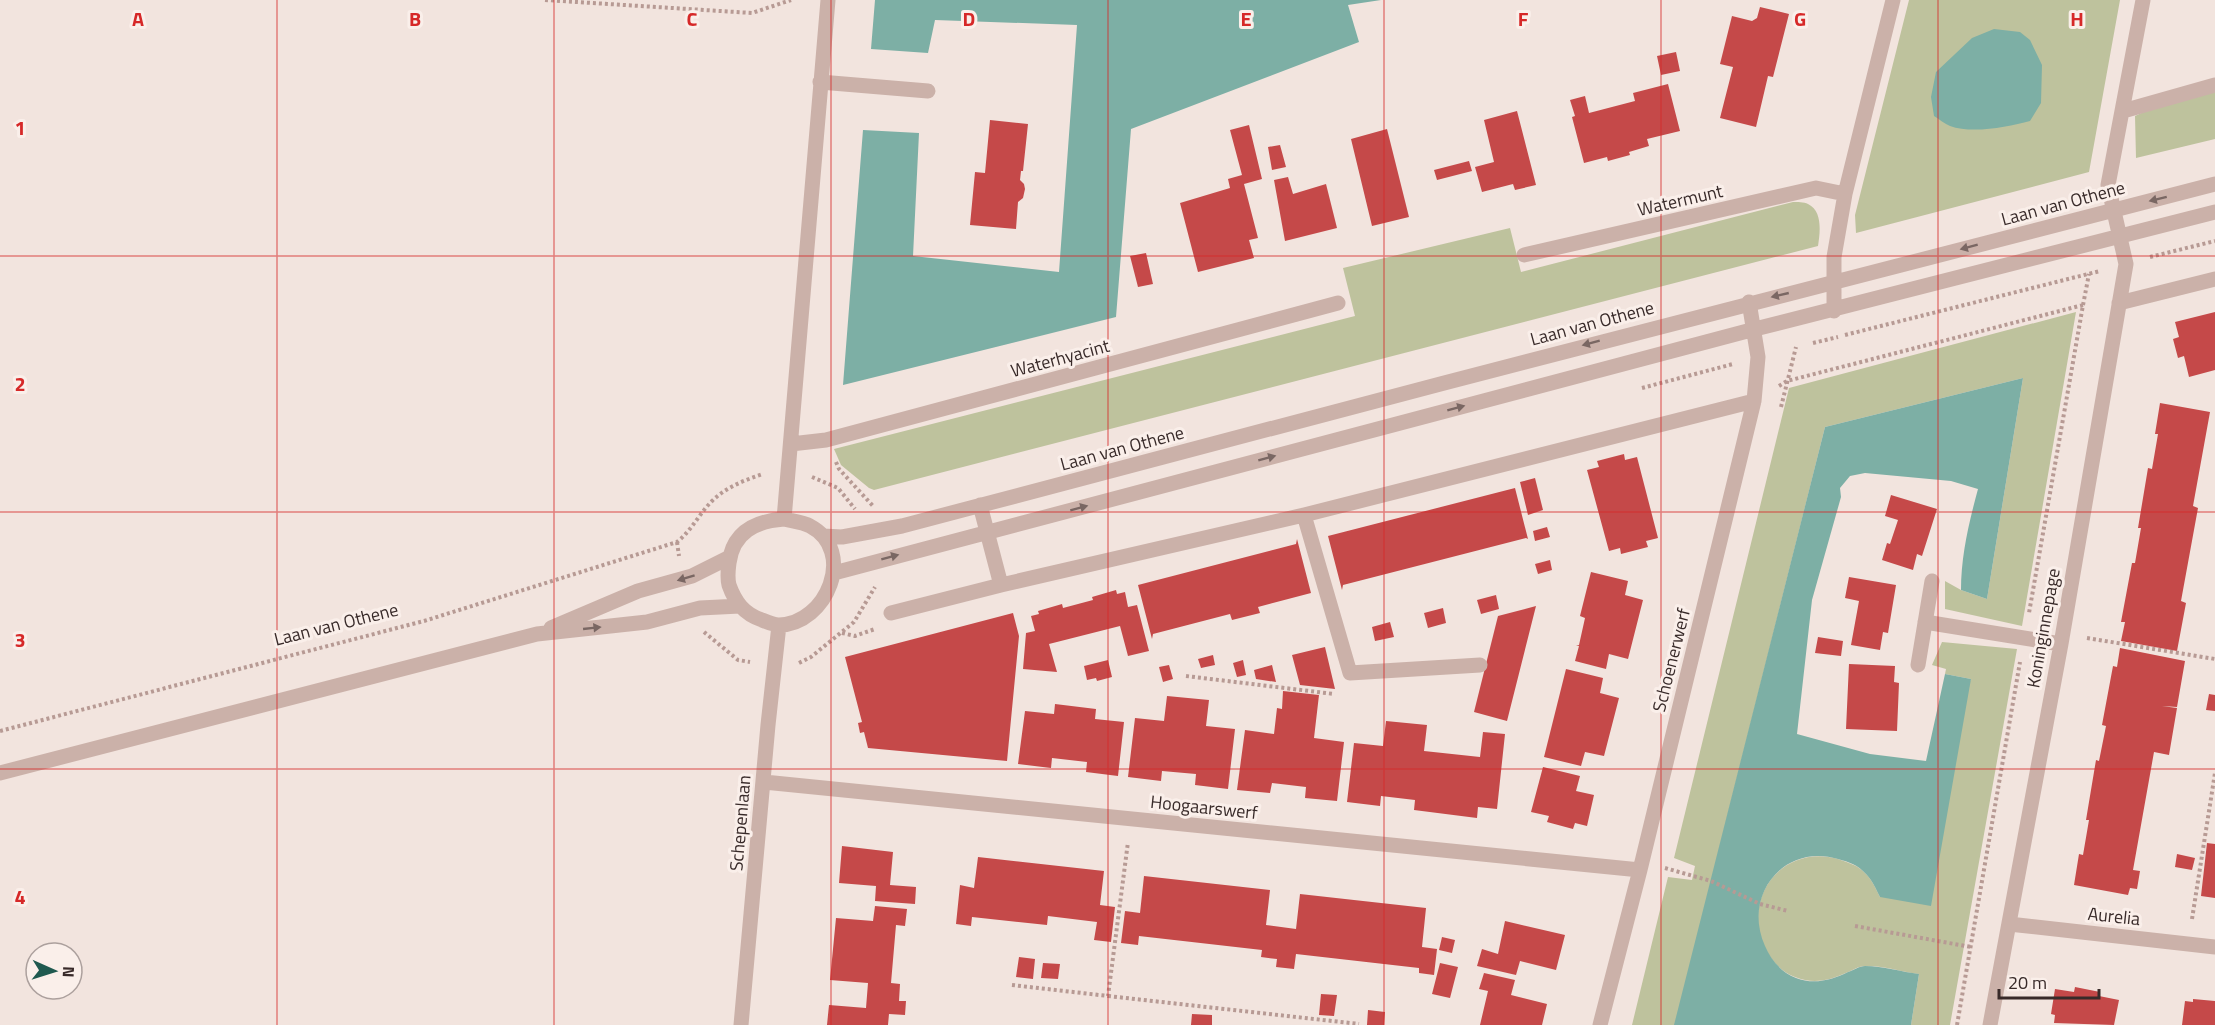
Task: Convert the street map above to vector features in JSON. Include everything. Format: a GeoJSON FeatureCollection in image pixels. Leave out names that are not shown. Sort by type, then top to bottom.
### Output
{"type":"FeatureCollection","features":[{"type":"Feature","properties":{"kind":"street"},"geometry":{"type":"LineString","coordinates":[[784,519],[828,0]]}},
{"type":"Feature","properties":{"kind":"street"},"geometry":{"type":"LineString","coordinates":[[1834,311],[1834,257],[1845,194],[1893,0]]}},
{"type":"Feature","properties":{"kind":"street","name":"Koninginnepage"},"geometry":{"type":"LineString","coordinates":[[1990,1025],[2061,639],[2126,264],[2108,185],[2143,0]]}},
{"type":"Feature","properties":{"kind":"street"},"geometry":{"type":"LineString","coordinates":[[820,82],[928,91]]}},
{"type":"Feature","properties":{"kind":"street"},"geometry":{"type":"LineString","coordinates":[[2123,111],[2215,85]]}},
{"type":"Feature","properties":{"kind":"street","name":"Laan van Othene"},"geometry":{"type":"LineString","coordinates":[[823,536],[842,537],[873,532],[980,506],[1749,302],[2215,184]]}},
{"type":"Feature","properties":{"kind":"street","name":"Watermunt"},"geometry":{"type":"LineString","coordinates":[[1524,255],[1816,188],[1845,194]]}},
{"type":"Feature","properties":{"kind":"street"},"geometry":{"type":"LineString","coordinates":[[834,573],[1755,329],[1834,311],[2215,212]]}},
{"type":"Feature","properties":{"kind":"street"},"geometry":{"type":"LineString","coordinates":[[2120,303],[2215,279]]}},
{"type":"Feature","properties":{"kind":"street","name":"Schoenerwerf"},"geometry":{"type":"LineString","coordinates":[[1600,1025],[1754,401],[1758,357],[1749,302]]}},
{"type":"Feature","properties":{"kind":"street","name":"Waterhyacint"},"geometry":{"type":"LineString","coordinates":[[791,444],[826,440],[1338,303]]}},
{"type":"Feature","properties":{"kind":"street"},"geometry":{"type":"LineString","coordinates":[[891,613],[1001,585],[1304,515],[1754,401]]}},
{"type":"Feature","properties":{"kind":"street"},"geometry":{"type":"LineString","coordinates":[[980,506],[1001,585]]}},
{"type":"Feature","properties":{"kind":"street"},"geometry":{"type":"LineString","coordinates":[[1304,515],[1350,674],[1480,665]]}},
{"type":"Feature","properties":{"kind":"street"},"geometry":{"type":"LineString","coordinates":[[784,519],[810,526],[823,536],[833,554],[834,573],[830,589],[817,608],[800,620],[779,625],[750,616],[740,606],[727,578],[730,557],[737,541],[749,528],[764,520],[784,519]]}},
{"type":"Feature","properties":{"kind":"street"},"geometry":{"type":"LineString","coordinates":[[537,634],[638,591],[711,568],[730,557]]}},
{"type":"Feature","properties":{"kind":"street"},"geometry":{"type":"LineString","coordinates":[[1918,665],[1932,581]]}},
{"type":"Feature","properties":{"kind":"street"},"geometry":{"type":"LineString","coordinates":[[0,773],[537,634],[647,622],[690,610],[740,606]]}},
{"type":"Feature","properties":{"kind":"street"},"geometry":{"type":"LineString","coordinates":[[1925,622],[2025,637],[2061,639]]}},
{"type":"Feature","properties":{"kind":"street","name":"Schepenlaan"},"geometry":{"type":"LineString","coordinates":[[741,1025],[779,625]]}},
{"type":"Feature","properties":{"kind":"street","name":"Hoogaarswerf"},"geometry":{"type":"LineString","coordinates":[[764,782],[1640,870]]}},
{"type":"Feature","properties":{"kind":"street","name":"Aurelia"},"geometry":{"type":"LineString","coordinates":[[2009,924],[2215,946]]}},
{"type":"Feature","properties":{"kind":"path"},"geometry":{"type":"LineString","coordinates":[[545,0],[752,13],[791,0]]}},
{"type":"Feature","properties":{"kind":"path"},"geometry":{"type":"LineString","coordinates":[[1957,1025],[2089,274]]}},
{"type":"Feature","properties":{"kind":"path"},"geometry":{"type":"LineString","coordinates":[[1796,347],[1787,381],[2083,305]]}},
{"type":"Feature","properties":{"kind":"path"},"geometry":{"type":"LineString","coordinates":[[826,440],[839,469],[876,509]]}},
{"type":"Feature","properties":{"kind":"path"},"geometry":{"type":"LineString","coordinates":[[682,579],[677,542],[687,534],[712,501],[736,483],[771,471],[811,477],[838,488],[873,532]]}},
{"type":"Feature","properties":{"kind":"path","name":"Laan van Othene"},"geometry":{"type":"LineString","coordinates":[[0,731],[424,621],[677,542]]}},
{"type":"Feature","properties":{"kind":"path"},"geometry":{"type":"LineString","coordinates":[[690,610],[695,624],[712,641],[738,660],[774,665],[798,663],[811,657],[854,622],[876,586],[885,580],[880,560]]}},
{"type":"Feature","properties":{"kind":"path"},"geometry":{"type":"LineString","coordinates":[[841,633],[855,636],[885,625],[891,613]]}},
{"type":"Feature","properties":{"kind":"path"},"geometry":{"type":"LineString","coordinates":[[2061,639],[2215,659]]}},
{"type":"Feature","properties":{"kind":"path"},"geometry":{"type":"LineString","coordinates":[[1186,676],[1338,694],[1350,674]]}},
{"type":"Feature","properties":{"kind":"path"},"geometry":{"type":"LineString","coordinates":[[2188,943],[2215,773]]}},
{"type":"Feature","properties":{"kind":"path"},"geometry":{"type":"LineString","coordinates":[[1108,996],[1131,819]]}},
{"type":"Feature","properties":{"kind":"path"},"geometry":{"type":"LineString","coordinates":[[1664,868],[1711,882],[1760,904],[1788,911]]}},
{"type":"Feature","properties":{"kind":"path"},"geometry":{"type":"LineString","coordinates":[[1855,926],[1971,947]]}},
{"type":"Feature","properties":{"kind":"path"},"geometry":{"type":"LineString","coordinates":[[1012,985],[1359,1024]]}},
{"type":"Feature","properties":{"kind":"green space"},"geometry":{"type":"Polygon","coordinates":[[[1909,0],[2120,0],[2089,172],[1856,233],[1855,215],[1909,0]]]}},
{"type":"Feature","properties":{"kind":"green space"},"geometry":{"type":"Polygon","coordinates":[[[2215,92],[2215,139],[2136,158],[2135,116],[2148,110],[2215,92]]]}},
{"type":"Feature","properties":{"kind":"green space"},"geometry":{"type":"Polygon","coordinates":[[[1793,202],[1808,204],[1816,212],[1819,223],[1818,246],[874,490],[841,465],[834,449],[1355,316],[1343,268],[1510,228],[1521,272],[1793,202]]]}},
{"type":"Feature","properties":{"kind":"green space"},"geometry":{"type":"Polygon","coordinates":[[[2076,312],[2022,626],[1945,609],[1945,581],[1961,590],[1987,599],[2023,378],[1825,427],[1675,1025],[1632,1025],[1668,877],[1692,880],[1695,866],[1674,858],[1789,388],[2076,312]]]}},
{"type":"Feature","properties":{"kind":"green space"},"geometry":{"type":"Polygon","coordinates":[[[1942,642],[2017,649],[1950,1025],[1911,1025],[1919,974],[1865,966],[1822,980],[1809,981],[1795,977],[1777,965],[1764,946],[1759,927],[1759,909],[1764,892],[1772,878],[1785,866],[1801,859],[1818,856],[1838,859],[1860,868],[1870,879],[1880,897],[1971,679],[1945,674],[1946,669],[1932,665],[1942,642]]]}},
{"type":"Feature","properties":{"kind":"water"},"geometry":{"type":"Polygon","coordinates":[[[875,0],[1381,0],[1348,5],[1359,42],[1131,129],[1116,317],[843,385],[863,130],[919,133],[913,256],[1059,272],[1077,25],[935,20],[928,53],[871,49],[875,0]]]}},
{"type":"Feature","properties":{"kind":"water"},"geometry":{"type":"Polygon","coordinates":[[[1994,29],[2020,32],[2030,40],[2042,65],[2041,103],[2030,121],[1979,130],[1948,125],[1934,116],[1931,97],[1936,72],[1972,38],[1994,29]]]}},
{"type":"Feature","properties":{"kind":"water"},"geometry":{"type":"Polygon","coordinates":[[[2023,378],[1987,599],[1961,590],[1966,539],[1978,489],[1951,481],[1865,473],[1850,476],[1840,488],[1841,497],[1812,600],[1797,734],[1870,754],[1926,761],[1945,674],[1971,679],[1931,906],[1880,897],[1870,879],[1857,866],[1838,859],[1818,856],[1801,859],[1785,866],[1773,877],[1764,892],[1759,909],[1759,927],[1767,951],[1781,969],[1796,978],[1823,981],[1865,966],[1919,974],[1911,1025],[1674,1025],[1825,427],[2023,378]]]}},
{"type":"Feature","properties":{"kind":"building"},"geometry":{"type":"Polygon","coordinates":[[[1760,7],[1789,14],[1773,77],[1768,76],[1756,127],[1720,118],[1733,67],[1720,64],[1732,16],[1752,21],[1757,18],[1760,7]]]}},
{"type":"Feature","properties":{"kind":"building"},"geometry":{"type":"Polygon","coordinates":[[[1676,52],[1680,71],[1661,75],[1657,56],[1676,52]]]}},
{"type":"Feature","properties":{"kind":"building"},"geometry":{"type":"Polygon","coordinates":[[[1668,84],[1680,131],[1647,139],[1649,146],[1629,152],[1630,155],[1608,161],[1607,157],[1584,163],[1570,100],[1585,96],[1589,113],[1635,101],[1633,93],[1668,84]]]}},
{"type":"Feature","properties":{"kind":"building"},"geometry":{"type":"Polygon","coordinates":[[[1517,111],[1536,185],[1515,190],[1513,184],[1482,192],[1475,167],[1494,162],[1484,120],[1517,111]]]}},
{"type":"Feature","properties":{"kind":"building"},"geometry":{"type":"Polygon","coordinates":[[[990,120],[1028,124],[1020,180],[1025,189],[1023,198],[1018,202],[1016,229],[970,225],[975,172],[985,173],[990,120]]]}},
{"type":"Feature","properties":{"kind":"building"},"geometry":{"type":"Polygon","coordinates":[[[1249,125],[1262,179],[1244,184],[1258,238],[1249,240],[1254,258],[1198,272],[1180,203],[1230,188],[1228,179],[1242,175],[1230,130],[1249,125]]]}},
{"type":"Feature","properties":{"kind":"building"},"geometry":{"type":"Polygon","coordinates":[[[1387,129],[1409,217],[1372,226],[1351,139],[1387,129]]]}},
{"type":"Feature","properties":{"kind":"building"},"geometry":{"type":"Polygon","coordinates":[[[1280,145],[1286,167],[1272,170],[1268,147],[1280,145]]]}},
{"type":"Feature","properties":{"kind":"building"},"geometry":{"type":"Polygon","coordinates":[[[1469,161],[1472,171],[1437,180],[1434,170],[1469,161]]]}},
{"type":"Feature","properties":{"kind":"building"},"geometry":{"type":"Polygon","coordinates":[[[1288,177],[1293,194],[1326,184],[1337,228],[1285,241],[1274,180],[1288,177]]]}},
{"type":"Feature","properties":{"kind":"building"},"geometry":{"type":"Polygon","coordinates":[[[1146,253],[1153,284],[1138,287],[1130,256],[1146,253]]]}},
{"type":"Feature","properties":{"kind":"building"},"geometry":{"type":"Polygon","coordinates":[[[2215,312],[2215,370],[2189,377],[2184,356],[2178,358],[2173,339],[2179,337],[2175,322],[2215,312]]]}},
{"type":"Feature","properties":{"kind":"building"},"geometry":{"type":"Polygon","coordinates":[[[2160,403],[2210,412],[2193,506],[2198,508],[2181,601],[2186,603],[2177,651],[2121,641],[2125,622],[2121,622],[2132,563],[2135,563],[2148,468],[2152,469],[2160,403]]]}},
{"type":"Feature","properties":{"kind":"building"},"geometry":{"type":"Polygon","coordinates":[[[1624,454],[1625,460],[1637,457],[1658,538],[1646,541],[1648,547],[1621,554],[1620,548],[1609,551],[1587,470],[1599,467],[1597,461],[1624,454]]]}},
{"type":"Feature","properties":{"kind":"building"},"geometry":{"type":"Polygon","coordinates":[[[1535,478],[1543,510],[1528,515],[1520,482],[1535,478]]]}},
{"type":"Feature","properties":{"kind":"building"},"geometry":{"type":"Polygon","coordinates":[[[1515,488],[1528,539],[1343,585],[1342,590],[1328,536],[1515,488]]]}},
{"type":"Feature","properties":{"kind":"building"},"geometry":{"type":"Polygon","coordinates":[[[1891,495],[1937,509],[1922,556],[1917,554],[1913,570],[1882,560],[1898,520],[1885,516],[1891,495]]]}},
{"type":"Feature","properties":{"kind":"building"},"geometry":{"type":"Polygon","coordinates":[[[1547,527],[1550,537],[1535,541],[1533,531],[1547,527]]]}},
{"type":"Feature","properties":{"kind":"building"},"geometry":{"type":"Polygon","coordinates":[[[1297,539],[1311,593],[1258,607],[1260,613],[1232,620],[1230,614],[1153,634],[1152,639],[1138,585],[1296,544],[1297,539]]]}},
{"type":"Feature","properties":{"kind":"building"},"geometry":{"type":"Polygon","coordinates":[[[1550,560],[1552,570],[1538,574],[1535,564],[1550,560]]]}},
{"type":"Feature","properties":{"kind":"building"},"geometry":{"type":"Polygon","coordinates":[[[1591,572],[1628,581],[1625,595],[1643,600],[1628,659],[1609,654],[1606,669],[1575,661],[1579,646],[1576,645],[1579,645],[1585,618],[1580,616],[1591,572]]]}},
{"type":"Feature","properties":{"kind":"building"},"geometry":{"type":"Polygon","coordinates":[[[1849,577],[1896,585],[1888,633],[1883,632],[1880,650],[1851,645],[1859,601],[1845,598],[1849,577]]]}},
{"type":"Feature","properties":{"kind":"building"},"geometry":{"type":"Polygon","coordinates":[[[1116,590],[1117,594],[1125,592],[1128,607],[1137,605],[1149,651],[1128,656],[1120,626],[1049,644],[1057,672],[1023,669],[1026,633],[1035,631],[1031,616],[1039,614],[1038,611],[1062,604],[1063,608],[1093,600],[1092,597],[1116,590]]]}},
{"type":"Feature","properties":{"kind":"building"},"geometry":{"type":"Polygon","coordinates":[[[1496,595],[1499,609],[1481,614],[1477,600],[1496,595]]]}},
{"type":"Feature","properties":{"kind":"building"},"geometry":{"type":"Polygon","coordinates":[[[1536,606],[1507,721],[1474,712],[1498,616],[1536,606]]]}},
{"type":"Feature","properties":{"kind":"building"},"geometry":{"type":"Polygon","coordinates":[[[1443,608],[1446,623],[1428,628],[1424,613],[1443,608]]]}},
{"type":"Feature","properties":{"kind":"building"},"geometry":{"type":"Polygon","coordinates":[[[1013,613],[1019,636],[1007,761],[868,748],[864,732],[860,733],[858,723],[862,722],[845,657],[1013,613]]]}},
{"type":"Feature","properties":{"kind":"building"},"geometry":{"type":"Polygon","coordinates":[[[1390,622],[1394,637],[1375,641],[1372,627],[1390,622]]]}},
{"type":"Feature","properties":{"kind":"building"},"geometry":{"type":"Polygon","coordinates":[[[1818,637],[1843,641],[1841,656],[1815,653],[1818,637]]]}},
{"type":"Feature","properties":{"kind":"building"},"geometry":{"type":"Polygon","coordinates":[[[1325,647],[1335,689],[1300,685],[1292,655],[1325,647]]]}},
{"type":"Feature","properties":{"kind":"building"},"geometry":{"type":"Polygon","coordinates":[[[2120,648],[2185,661],[2177,707],[2162,706],[2177,708],[2169,755],[2154,752],[2133,870],[2140,871],[2137,889],[2130,888],[2128,895],[2074,885],[2079,854],[2083,855],[2096,760],[2099,761],[2106,726],[2102,725],[2113,666],[2117,667],[2120,648]]]}},
{"type":"Feature","properties":{"kind":"building"},"geometry":{"type":"Polygon","coordinates":[[[1213,655],[1215,665],[1201,668],[1198,659],[1213,655]]]}},
{"type":"Feature","properties":{"kind":"building"},"geometry":{"type":"Polygon","coordinates":[[[1108,660],[1112,677],[1097,681],[1096,678],[1087,680],[1084,666],[1108,660]]]}},
{"type":"Feature","properties":{"kind":"building"},"geometry":{"type":"Polygon","coordinates":[[[1243,660],[1246,675],[1237,677],[1233,663],[1243,660]]]}},
{"type":"Feature","properties":{"kind":"building"},"geometry":{"type":"Polygon","coordinates":[[[1849,664],[1895,666],[1894,682],[1899,683],[1897,731],[1846,729],[1849,664]]]}},
{"type":"Feature","properties":{"kind":"building"},"geometry":{"type":"Polygon","coordinates":[[[1169,665],[1173,679],[1163,682],[1159,667],[1169,665]]]}},
{"type":"Feature","properties":{"kind":"building"},"geometry":{"type":"Polygon","coordinates":[[[1272,665],[1276,682],[1256,679],[1254,670],[1272,665]]]}},
{"type":"Feature","properties":{"kind":"building"},"geometry":{"type":"Polygon","coordinates":[[[1566,669],[1603,678],[1600,693],[1619,698],[1604,756],[1585,752],[1581,766],[1544,757],[1566,669]]]}},
{"type":"Feature","properties":{"kind":"building"},"geometry":{"type":"Polygon","coordinates":[[[1283,691],[1319,695],[1314,738],[1344,742],[1337,801],[1305,798],[1306,787],[1272,783],[1270,793],[1237,790],[1245,730],[1274,734],[1277,708],[1282,709],[1283,691]]]}},
{"type":"Feature","properties":{"kind":"building"},"geometry":{"type":"Polygon","coordinates":[[[2209,694],[2215,695],[2215,711],[2206,710],[2209,694]]]}},
{"type":"Feature","properties":{"kind":"building"},"geometry":{"type":"Polygon","coordinates":[[[1167,696],[1209,700],[1206,726],[1235,729],[1228,789],[1195,785],[1196,774],[1162,771],[1161,781],[1128,777],[1135,718],[1164,721],[1167,696]]]}},
{"type":"Feature","properties":{"kind":"building"},"geometry":{"type":"Polygon","coordinates":[[[1055,704],[1096,709],[1095,719],[1124,722],[1118,776],[1086,772],[1087,762],[1052,758],[1051,768],[1018,764],[1025,711],[1054,714],[1055,704]]]}},
{"type":"Feature","properties":{"kind":"building"},"geometry":{"type":"Polygon","coordinates":[[[1386,721],[1427,725],[1424,751],[1480,757],[1483,732],[1505,734],[1497,809],[1478,807],[1477,818],[1414,810],[1415,800],[1381,796],[1380,806],[1347,802],[1354,743],[1383,746],[1386,721]]]}},
{"type":"Feature","properties":{"kind":"building"},"geometry":{"type":"Polygon","coordinates":[[[1543,767],[1580,776],[1576,791],[1594,795],[1587,826],[1575,823],[1573,829],[1547,822],[1549,816],[1531,812],[1543,767]]]}},
{"type":"Feature","properties":{"kind":"building"},"geometry":{"type":"Polygon","coordinates":[[[2207,843],[2215,844],[2215,898],[2201,896],[2207,843]]]}},
{"type":"Feature","properties":{"kind":"building"},"geometry":{"type":"Polygon","coordinates":[[[842,846],[893,852],[890,885],[916,887],[915,904],[875,901],[876,886],[839,883],[842,846]]]}},
{"type":"Feature","properties":{"kind":"building"},"geometry":{"type":"Polygon","coordinates":[[[2177,854],[2195,858],[2192,870],[2175,867],[2177,854]]]}},
{"type":"Feature","properties":{"kind":"building"},"geometry":{"type":"Polygon","coordinates":[[[978,857],[1104,871],[1100,905],[1115,907],[1111,942],[1094,940],[1097,922],[1048,916],[1047,925],[972,917],[971,926],[956,924],[960,885],[974,888],[978,857]]]}},
{"type":"Feature","properties":{"kind":"building"},"geometry":{"type":"Polygon","coordinates":[[[1144,876],[1270,890],[1266,925],[1296,929],[1300,894],[1426,908],[1422,947],[1437,949],[1434,975],[1419,973],[1419,968],[1296,954],[1294,969],[1276,967],[1277,959],[1261,957],[1262,950],[1139,936],[1138,945],[1121,943],[1125,911],[1140,913],[1144,876]]]}},
{"type":"Feature","properties":{"kind":"building"},"geometry":{"type":"Polygon","coordinates":[[[875,906],[907,909],[905,926],[896,925],[891,983],[900,984],[899,1001],[906,1001],[905,1015],[889,1014],[888,1025],[827,1025],[829,1005],[866,1008],[868,983],[830,980],[836,918],[873,921],[875,906]]]}},
{"type":"Feature","properties":{"kind":"building"},"geometry":{"type":"Polygon","coordinates":[[[1505,921],[1565,935],[1556,970],[1520,961],[1516,975],[1477,966],[1482,949],[1498,954],[1505,921]]]}},
{"type":"Feature","properties":{"kind":"building"},"geometry":{"type":"Polygon","coordinates":[[[1442,937],[1455,940],[1452,953],[1439,950],[1442,937]]]}},
{"type":"Feature","properties":{"kind":"building"},"geometry":{"type":"Polygon","coordinates":[[[1019,957],[1035,959],[1033,979],[1016,977],[1019,957]]]}},
{"type":"Feature","properties":{"kind":"building"},"geometry":{"type":"Polygon","coordinates":[[[1043,963],[1060,964],[1058,979],[1041,978],[1043,963]]]}},
{"type":"Feature","properties":{"kind":"building"},"geometry":{"type":"Polygon","coordinates":[[[1440,963],[1458,967],[1450,998],[1432,994],[1440,963]]]}},
{"type":"Feature","properties":{"kind":"building"},"geometry":{"type":"Polygon","coordinates":[[[1484,973],[1515,980],[1511,995],[1547,1004],[1542,1025],[1480,1025],[1488,991],[1479,989],[1484,973]]]}},
{"type":"Feature","properties":{"kind":"building"},"geometry":{"type":"Polygon","coordinates":[[[2075,987],[2100,992],[2099,996],[2119,1000],[2114,1025],[2054,1023],[2055,1015],[2051,1014],[2055,989],[2074,992],[2075,987]]]}},
{"type":"Feature","properties":{"kind":"building"},"geometry":{"type":"Polygon","coordinates":[[[1321,994],[1337,995],[1334,1016],[1319,1015],[1321,994]]]}},
{"type":"Feature","properties":{"kind":"building"},"geometry":{"type":"Polygon","coordinates":[[[2193,999],[2215,1001],[2215,1025],[2182,1025],[2185,1001],[2193,1002],[2193,999]]]}},
{"type":"Feature","properties":{"kind":"building"},"geometry":{"type":"Polygon","coordinates":[[[1368,1010],[1385,1012],[1384,1025],[1367,1025],[1368,1010]]]}},
{"type":"Feature","properties":{"kind":"building"},"geometry":{"type":"Polygon","coordinates":[[[1192,1014],[1212,1015],[1212,1025],[1191,1025],[1192,1014]]]}}]}
